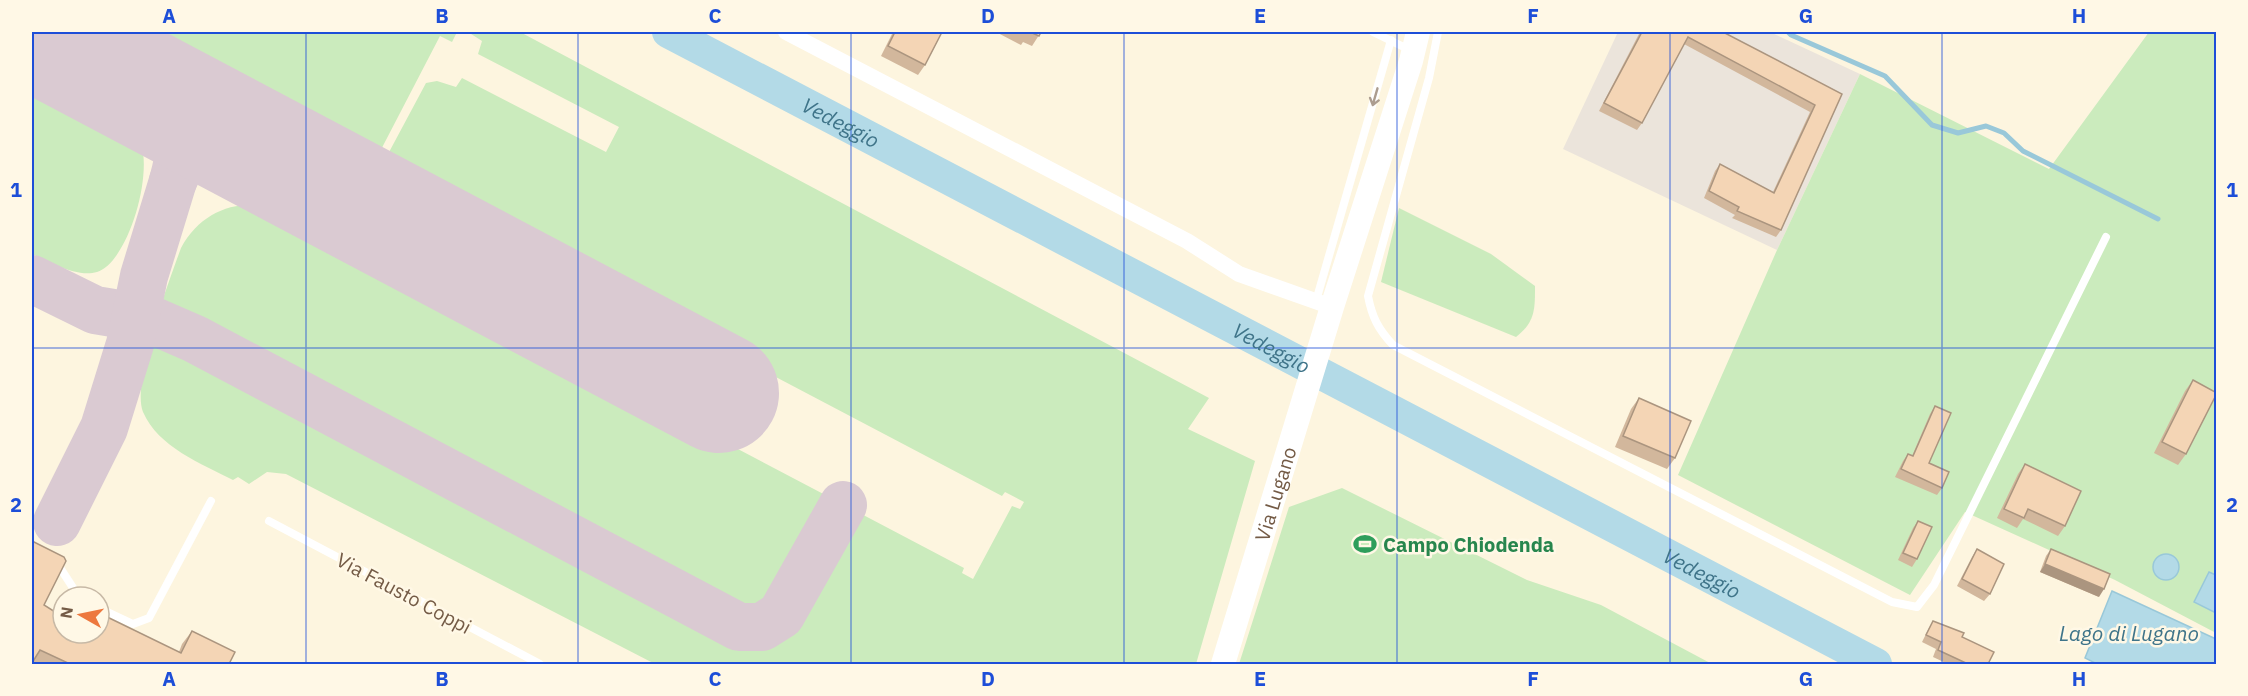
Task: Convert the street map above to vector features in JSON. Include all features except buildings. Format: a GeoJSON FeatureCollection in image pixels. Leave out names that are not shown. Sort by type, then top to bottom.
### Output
{"type":"FeatureCollection","features":[{"type":"Feature","properties":{"kind":"main road","name":"Via Lugano"},"geometry":{"type":"LineString","coordinates":[[1223,664],[1296,424],[1325,310],[1416,41]]}},
{"type":"Feature","properties":{"kind":"street"},"geometry":{"type":"LineString","coordinates":[[786,32],[1187,241],[1239,274],[1325,310]]}},
{"type":"Feature","properties":{"kind":"lane"},"geometry":{"type":"LineString","coordinates":[[1373,32],[1391,40],[1416,41]]}},
{"type":"Feature","properties":{"kind":"lane"},"geometry":{"type":"LineString","coordinates":[[1438,32],[1429,78],[1368,296],[1372,316],[1381,332],[1393,345],[1892,602],[1917,607],[1934,585],[2106,237]]}},
{"type":"Feature","properties":{"kind":"lane"},"geometry":{"type":"LineString","coordinates":[[1325,310],[1391,40]]}},
{"type":"Feature","properties":{"kind":"lane"},"geometry":{"type":"LineString","coordinates":[[111,614],[133,624],[149,618],[211,501]]}},
{"type":"Feature","properties":{"kind":"lane","name":"Via Fausto Coppi"},"geometry":{"type":"LineString","coordinates":[[269,521],[540,664]]}},
{"type":"Feature","properties":{"kind":"lane"},"geometry":{"type":"LineString","coordinates":[[46,554],[54,558],[72,585]]}},
{"type":"Feature","properties":{"kind":"shaded area"},"geometry":{"type":"Polygon","coordinates":[[[1618,32],[1770,32],[1860,74],[1777,250],[1563,149],[1618,32]]]}},
{"type":"Feature","properties":{"kind":"green space"},"geometry":{"type":"Polygon","coordinates":[[[120,32],[457,32],[452,42],[440,36],[373,165],[120,32]]]}},
{"type":"Feature","properties":{"kind":"green space"},"geometry":{"type":"Polygon","coordinates":[[[468,32],[520,32],[1209,398],[1188,429],[1255,461],[1196,664],[655,664],[286,474],[267,472],[249,484],[238,477],[233,480],[195,461],[170,445],[150,424],[143,412],[142,378],[153,331],[181,248],[200,223],[212,215],[239,206],[268,206],[284,210],[964,568],[962,573],[973,579],[1012,506],[1020,509],[1024,502],[1005,492],[1002,496],[380,169],[426,83],[437,81],[456,87],[462,78],[606,152],[619,127],[478,54],[482,41],[468,32]]]}},
{"type":"Feature","properties":{"kind":"green space"},"geometry":{"type":"Polygon","coordinates":[[[2149,32],[2216,32],[2216,633],[2115,580],[1965,512],[1910,595],[1678,475],[1777,250],[1860,74],[2049,169],[2149,32]]]}},
{"type":"Feature","properties":{"kind":"green space"},"geometry":{"type":"Polygon","coordinates":[[[32,76],[129,127],[136,133],[142,146],[144,165],[142,186],[130,231],[109,264],[97,272],[72,271],[32,254],[32,76]]]}},
{"type":"Feature","properties":{"kind":"green space"},"geometry":{"type":"Polygon","coordinates":[[[1399,208],[1491,254],[1535,286],[1533,315],[1527,326],[1516,337],[1381,282],[1399,208]]]}},
{"type":"Feature","properties":{"kind":"green space","name":"Campo Chiodenda"},"geometry":{"type":"Polygon","coordinates":[[[1342,488],[1527,580],[1601,605],[1712,664],[1239,664],[1289,507],[1342,488]]]}},
{"type":"Feature","properties":{"kind":"water"},"geometry":{"type":"Polygon","coordinates":[[[2166,554],[2175,558],[2179,567],[2175,576],[2166,580],[2157,576],[2153,567],[2157,558],[2166,554]]]}},
{"type":"Feature","properties":{"kind":"water"},"geometry":{"type":"Polygon","coordinates":[[[2209,572],[2216,575],[2216,613],[2194,602],[2209,572]]]}},
{"type":"Feature","properties":{"kind":"water","name":"Lago di Lugano"},"geometry":{"type":"Polygon","coordinates":[[[2112,591],[2216,639],[2216,664],[2097,664],[2085,658],[2112,591]]]}},
{"type":"Feature","properties":{"kind":"waterway","name":"Vedeggio"},"geometry":{"type":"LineString","coordinates":[[668,32],[1876,664]]}},
{"type":"Feature","properties":{"kind":"waterway"},"geometry":{"type":"LineString","coordinates":[[1788,32],[1885,76],[1932,125],[1958,133],[1986,126],[2004,133],[2023,151],[2158,219]]}},
{"type":"Feature","properties":{"kind":"taxiway"},"geometry":{"type":"LineString","coordinates":[[112,71],[160,102],[170,112],[176,124],[179,139],[173,181],[185,160],[200,147],[216,143],[234,144],[253,149],[310,176]]}},
{"type":"Feature","properties":{"kind":"taxiway"},"geometry":{"type":"LineString","coordinates":[[57,522],[104,428],[130,344],[144,276],[173,181]]}},
{"type":"Feature","properties":{"kind":"taxiway"},"geometry":{"type":"LineString","coordinates":[[32,279],[95,310],[149,319],[195,339],[739,627],[762,627],[781,615],[843,505]]}},
{"type":"Feature","properties":{"kind":"runway"},"geometry":{"type":"LineString","coordinates":[[37,32],[719,393]]}},
{"type":"Feature","properties":{"kind":"place","name":"Campo Chiodenda"},"geometry":{"type":"Point","coordinates":[1365,544]}}]}
